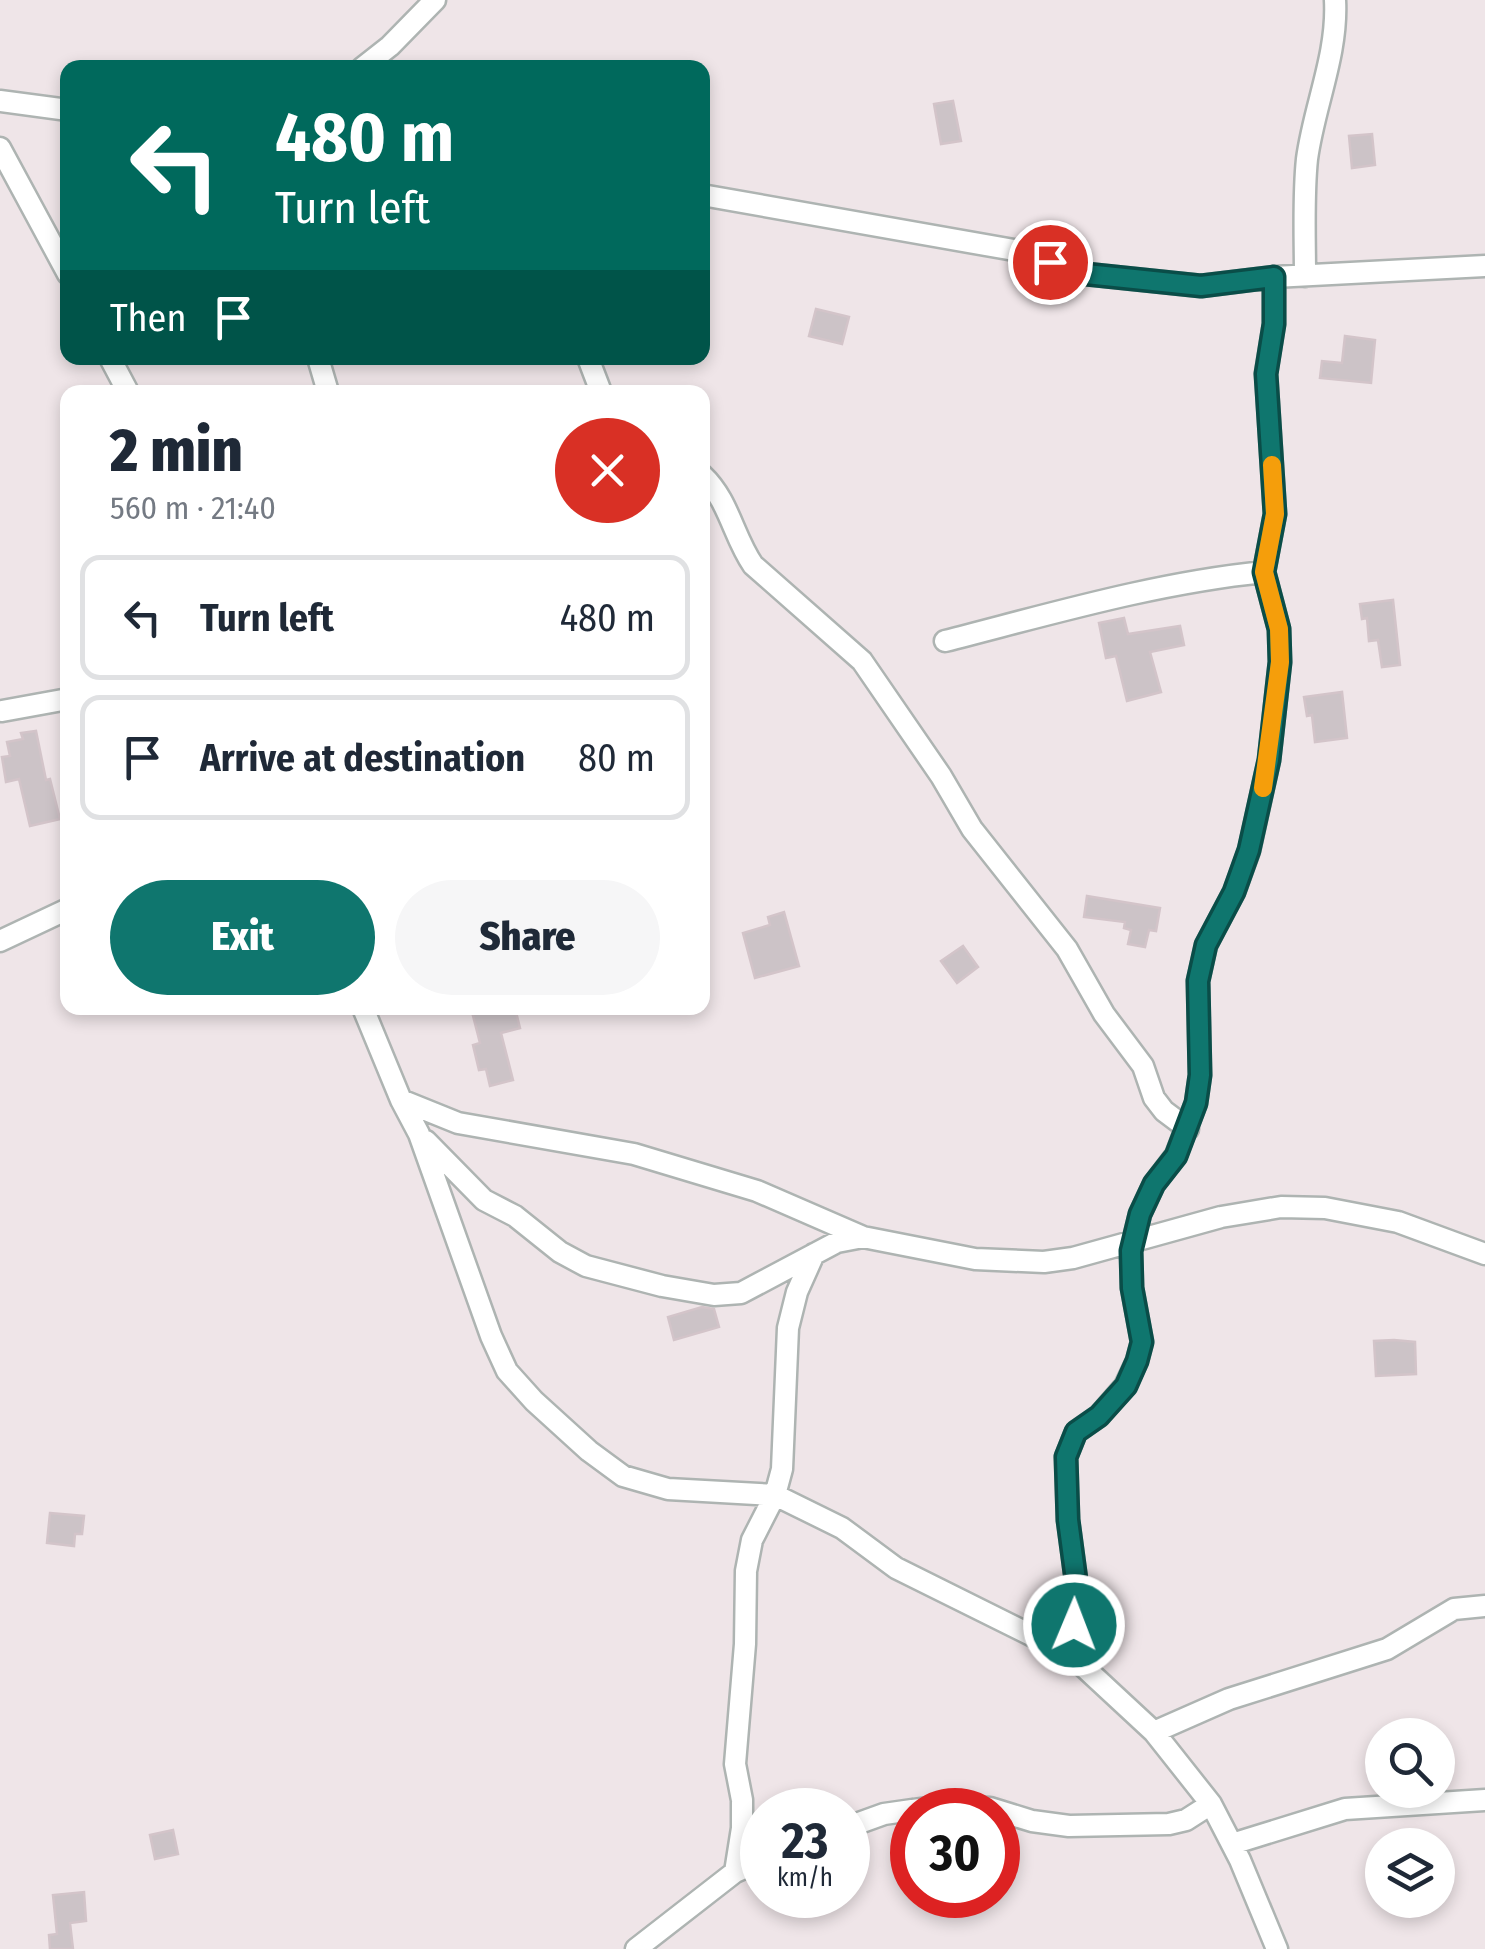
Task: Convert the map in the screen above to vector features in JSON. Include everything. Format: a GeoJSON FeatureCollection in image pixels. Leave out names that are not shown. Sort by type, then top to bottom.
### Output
{"type":"FeatureCollection","features":[{"type":"Feature","properties":{"kind":"street"},"geometry":{"type":"LineString","coordinates":[[372,60],[435,0]]}},
{"type":"Feature","properties":{"kind":"street"},"geometry":{"type":"LineString","coordinates":[[1305,276],[1307,162],[1329,66],[1335,0]]}},
{"type":"Feature","properties":{"kind":"street"},"geometry":{"type":"LineString","coordinates":[[0,100],[60,109]]}},
{"type":"Feature","properties":{"kind":"street"},"geometry":{"type":"LineString","coordinates":[[0,148],[60,259]]}},
{"type":"Feature","properties":{"kind":"street"},"geometry":{"type":"LineString","coordinates":[[710,195],[1014,250],[1086,274],[1201,286],[1274,277],[1485,266]]}},
{"type":"Feature","properties":{"kind":"street"},"geometry":{"type":"LineString","coordinates":[[1071,1656],[1078,1595],[1068,1520],[1066,1457],[1076,1432],[1099,1416],[1126,1386],[1137,1361],[1142,1342],[1132,1288],[1131,1251],[1140,1214],[1154,1184],[1176,1156],[1196,1103],[1200,1075],[1198,981],[1206,945],[1234,892],[1249,850],[1269,760],[1280,662],[1279,629],[1264,572],[1275,514],[1266,374],[1274,324],[1274,277]]}},
{"type":"Feature","properties":{"kind":"street"},"geometry":{"type":"LineString","coordinates":[[710,483],[717,489],[740,546],[753,565],[872,673],[972,829],[1067,949],[1104,1014],[1143,1066],[1154,1098],[1188,1129]]}},
{"type":"Feature","properties":{"kind":"street"},"geometry":{"type":"LineString","coordinates":[[945,641],[1150,589],[1264,572]]}},
{"type":"Feature","properties":{"kind":"street"},"geometry":{"type":"LineString","coordinates":[[2,711],[60,701]]}},
{"type":"Feature","properties":{"kind":"street"},"geometry":{"type":"LineString","coordinates":[[0,941],[60,913]]}},
{"type":"Feature","properties":{"kind":"street"},"geometry":{"type":"LineString","coordinates":[[366,1015],[419,1134],[491,1336],[507,1371],[534,1401],[623,1476],[668,1489],[774,1495],[842,1528],[896,1568],[1071,1656],[1154,1732],[1211,1804],[1277,1949]]}},
{"type":"Feature","properties":{"kind":"street"},"geometry":{"type":"LineString","coordinates":[[401,1100],[458,1123],[634,1154],[757,1191],[864,1237],[1014,1263],[1073,1258],[1221,1217],[1280,1207],[1324,1208],[1398,1222],[1485,1254]]}},
{"type":"Feature","properties":{"kind":"street"},"geometry":{"type":"LineString","coordinates":[[419,1134],[484,1200],[515,1216],[560,1252],[586,1266],[662,1286],[714,1295],[742,1293],[838,1242],[864,1237]]}},
{"type":"Feature","properties":{"kind":"street"},"geometry":{"type":"LineString","coordinates":[[1462,1244],[1485,1232]]}},
{"type":"Feature","properties":{"kind":"street"},"geometry":{"type":"LineString","coordinates":[[736,1872],[742,1800],[735,1764],[745,1644],[746,1571],[752,1540],[782,1469],[788,1328],[815,1253]]}},
{"type":"Feature","properties":{"kind":"street"},"geometry":{"type":"LineString","coordinates":[[1154,1732],[1229,1699],[1387,1649],[1454,1609],[1485,1606]]}},
{"type":"Feature","properties":{"kind":"street"},"geometry":{"type":"LineString","coordinates":[[1232,1844],[1346,1810],[1485,1800]]}},
{"type":"Feature","properties":{"kind":"street"},"geometry":{"type":"LineString","coordinates":[[1020,1817],[1086,1826],[1169,1824],[1186,1820],[1211,1804]]}},
{"type":"Feature","properties":{"kind":"street"},"geometry":{"type":"LineString","coordinates":[[636,1949],[740,1870]]}},
{"type":"Feature","properties":{"kind":"building"},"geometry":{"type":"Polygon","coordinates":[[[953,101],[961,141],[941,144],[934,104],[953,101]]]}},
{"type":"Feature","properties":{"kind":"building"},"geometry":{"type":"Polygon","coordinates":[[[1372,134],[1375,165],[1352,168],[1349,136],[1372,134]]]}},
{"type":"Feature","properties":{"kind":"building"},"geometry":{"type":"Polygon","coordinates":[[[816,309],[849,317],[842,344],[809,336],[816,309]]]}},
{"type":"Feature","properties":{"kind":"building"},"geometry":{"type":"Polygon","coordinates":[[[1345,336],[1375,340],[1371,383],[1320,378],[1322,361],[1342,363],[1345,336]]]}},
{"type":"Feature","properties":{"kind":"building"},"geometry":{"type":"Polygon","coordinates":[[[1393,600],[1400,665],[1382,667],[1378,640],[1369,641],[1367,618],[1362,619],[1360,604],[1393,600]]]}},
{"type":"Feature","properties":{"kind":"building"},"geometry":{"type":"Polygon","coordinates":[[[1124,618],[1128,634],[1180,626],[1184,645],[1150,652],[1161,692],[1127,701],[1116,656],[1106,658],[1099,623],[1124,618]]]}},
{"type":"Feature","properties":{"kind":"building"},"geometry":{"type":"Polygon","coordinates":[[[1342,692],[1347,738],[1315,742],[1312,715],[1307,716],[1304,697],[1342,692]]]}},
{"type":"Feature","properties":{"kind":"building"},"geometry":{"type":"Polygon","coordinates":[[[36,731],[46,780],[50,779],[60,819],[30,826],[19,779],[6,782],[2,757],[10,756],[7,742],[23,739],[21,733],[36,731]]]}},
{"type":"Feature","properties":{"kind":"building"},"geometry":{"type":"Polygon","coordinates":[[[1087,896],[1160,908],[1156,931],[1149,930],[1145,947],[1128,944],[1131,930],[1124,928],[1125,922],[1084,917],[1087,896]]]}},
{"type":"Feature","properties":{"kind":"building"},"geometry":{"type":"Polygon","coordinates":[[[784,912],[799,966],[755,978],[743,933],[770,925],[768,917],[784,912]]]}},
{"type":"Feature","properties":{"kind":"building"},"geometry":{"type":"Polygon","coordinates":[[[963,946],[978,967],[957,983],[941,961],[963,946]]]}},
{"type":"Feature","properties":{"kind":"building"},"geometry":{"type":"Polygon","coordinates":[[[473,1015],[517,1015],[520,1028],[501,1033],[513,1080],[490,1086],[486,1069],[479,1070],[473,1045],[480,1043],[473,1015]]]}},
{"type":"Feature","properties":{"kind":"building"},"geometry":{"type":"Polygon","coordinates":[[[702,1307],[714,1309],[719,1327],[674,1340],[668,1317],[702,1307]]]}},
{"type":"Feature","properties":{"kind":"building"},"geometry":{"type":"Polygon","coordinates":[[[1374,1341],[1415,1342],[1416,1374],[1376,1376],[1374,1341]]]}},
{"type":"Feature","properties":{"kind":"building"},"geometry":{"type":"Polygon","coordinates":[[[50,1513],[84,1516],[82,1534],[75,1534],[74,1546],[47,1543],[50,1513]]]}},
{"type":"Feature","properties":{"kind":"building"},"geometry":{"type":"Polygon","coordinates":[[[173,1830],[178,1854],[155,1859],[150,1835],[173,1830]]]}},
{"type":"Feature","properties":{"kind":"building"},"geometry":{"type":"Polygon","coordinates":[[[84,1892],[86,1921],[70,1923],[73,1949],[50,1949],[49,1935],[57,1934],[53,1895],[84,1892]]]}},
{"type":"Feature","properties":{"kind":"slow traffic"},"geometry":{"type":"LineString","coordinates":[[1263,788],[1280,662],[1279,629],[1264,572],[1275,514],[1272,465]]}},
{"type":"Feature","properties":{"kind":"route"},"geometry":{"type":"LineString","coordinates":[[1050,262],[1086,274],[1201,286],[1274,277],[1274,324],[1266,374],[1275,514],[1264,572],[1279,629],[1280,662],[1269,760],[1249,850],[1234,892],[1206,945],[1198,981],[1200,1075],[1196,1103],[1176,1156],[1154,1184],[1140,1214],[1131,1251],[1132,1288],[1142,1342],[1137,1361],[1126,1386],[1070,1440],[1066,1457],[1068,1520],[1078,1595],[1074,1625]]}}]}
